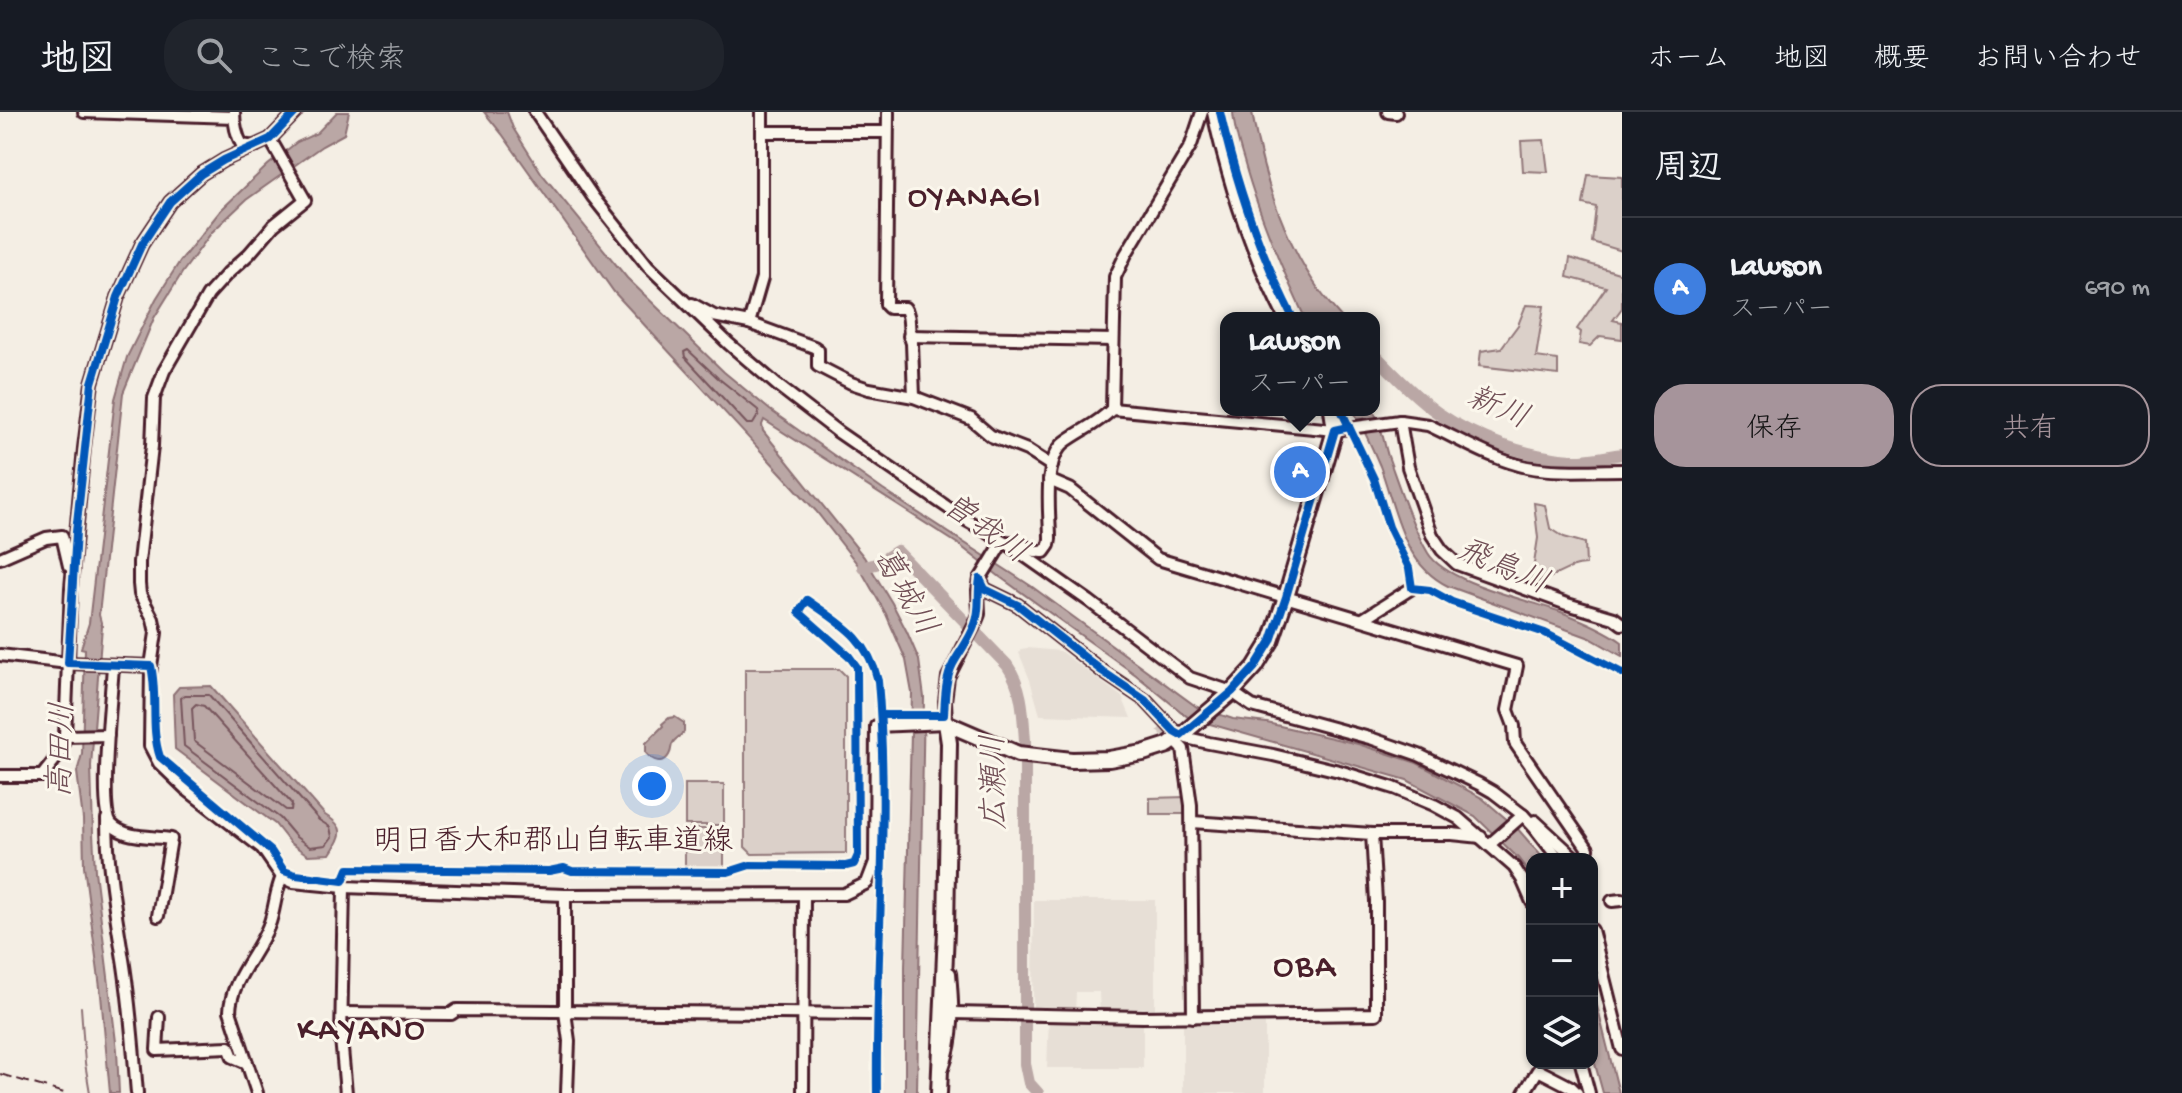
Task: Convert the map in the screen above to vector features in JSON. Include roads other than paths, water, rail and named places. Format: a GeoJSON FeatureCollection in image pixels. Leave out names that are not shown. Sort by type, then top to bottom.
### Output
{"type":"FeatureCollection","features":[{"type":"Feature","properties":{"kind":"main road"},"geometry":{"type":"LineString","coordinates":[[1208,114],[1261,260],[1284,312]]}},
{"type":"Feature","properties":{"kind":"main road"},"geometry":{"type":"LineString","coordinates":[[942,724],[1018,754],[1072,760],[1109,759],[1156,749],[1180,736],[1229,695],[1255,667],[1271,641],[1335,430],[1333,416]]}},
{"type":"Feature","properties":{"kind":"main road"},"geometry":{"type":"LineString","coordinates":[[939,1087],[946,931],[949,743],[942,724]]}},
{"type":"Feature","properties":{"kind":"street"},"geometry":{"type":"LineString","coordinates":[[84,112],[234,114],[242,145],[254,147]]}},
{"type":"Feature","properties":{"kind":"street"},"geometry":{"type":"LineString","coordinates":[[0,776],[42,776],[60,753],[68,736],[71,588],[92,383],[118,297],[142,244],[170,202],[201,174],[224,160],[270,141],[296,112]]}},
{"type":"Feature","properties":{"kind":"street"},"geometry":{"type":"LineString","coordinates":[[535,112],[593,197],[648,266],[777,385],[838,432],[1089,601],[1190,678],[1252,706],[1373,739],[1419,755],[1493,792],[1534,827],[1554,853]]}},
{"type":"Feature","properties":{"kind":"street"},"geometry":{"type":"LineString","coordinates":[[749,323],[762,278],[762,112]]}},
{"type":"Feature","properties":{"kind":"street"},"geometry":{"type":"LineString","coordinates":[[888,112],[886,305],[889,308],[905,308],[908,312],[914,397]]}},
{"type":"Feature","properties":{"kind":"street"},"geometry":{"type":"LineString","coordinates":[[1388,112],[1396,113]]}},
{"type":"Feature","properties":{"kind":"street"},"geometry":{"type":"LineString","coordinates":[[1004,542],[1015,541],[1037,552],[1044,552],[1049,545],[1049,480],[1062,444],[1099,422],[1112,409],[1115,277],[1208,114]]}},
{"type":"Feature","properties":{"kind":"street"},"geometry":{"type":"LineString","coordinates":[[762,132],[887,132]]}},
{"type":"Feature","properties":{"kind":"street"},"geometry":{"type":"LineString","coordinates":[[270,141],[305,200],[274,225],[208,295],[164,371],[154,398],[139,562],[140,594],[153,619],[156,633],[151,666],[150,746],[159,763],[186,789],[262,848],[282,877],[293,882],[344,887],[565,895],[844,894],[867,883],[875,862],[876,726],[942,724],[948,677],[979,614],[980,579],[1004,542]]}},
{"type":"Feature","properties":{"kind":"street"},"geometry":{"type":"LineString","coordinates":[[686,303],[714,316],[749,323],[814,347],[818,350],[818,366],[831,375],[869,389],[914,397],[971,419],[991,436],[1027,450],[1052,466]]}},
{"type":"Feature","properties":{"kind":"street"},"geometry":{"type":"LineString","coordinates":[[909,336],[1113,340]]}},
{"type":"Feature","properties":{"kind":"street"},"geometry":{"type":"LineString","coordinates":[[1112,409],[1335,430],[1400,421],[1428,425],[1523,466],[1548,470],[1622,470]]}},
{"type":"Feature","properties":{"kind":"street"},"geometry":{"type":"LineString","coordinates":[[1400,421],[1408,467],[1432,535],[1457,564],[1614,618],[1622,624]]}},
{"type":"Feature","properties":{"kind":"street"},"geometry":{"type":"LineString","coordinates":[[1049,480],[1070,489],[1158,559],[1517,666],[1508,710],[1514,726],[1515,743],[1588,849],[1586,856],[1575,858],[1537,822],[1520,817]]}},
{"type":"Feature","properties":{"kind":"street"},"geometry":{"type":"LineString","coordinates":[[0,558],[46,538],[62,536],[71,588]]}},
{"type":"Feature","properties":{"kind":"street"},"geometry":{"type":"LineString","coordinates":[[980,579],[985,589],[1018,605],[1142,698],[1180,736],[1339,771],[1394,788],[1458,818],[1488,841],[1514,867],[1526,888]]}},
{"type":"Feature","properties":{"kind":"street"},"geometry":{"type":"LineString","coordinates":[[1363,619],[1412,588]]}},
{"type":"Feature","properties":{"kind":"street"},"geometry":{"type":"LineString","coordinates":[[0,655],[71,663],[151,666]]}},
{"type":"Feature","properties":{"kind":"street"},"geometry":{"type":"LineString","coordinates":[[110,665],[105,736],[107,847],[124,966],[137,1093]]}},
{"type":"Feature","properties":{"kind":"street"},"geometry":{"type":"LineString","coordinates":[[1142,698],[1143,708],[1161,727]]}},
{"type":"Feature","properties":{"kind":"street"},"geometry":{"type":"LineString","coordinates":[[68,736],[105,736]]}},
{"type":"Feature","properties":{"kind":"street"},"geometry":{"type":"LineString","coordinates":[[1180,736],[1192,822],[1193,1017]]}},
{"type":"Feature","properties":{"kind":"street"},"geometry":{"type":"LineString","coordinates":[[1192,822],[1372,834],[1452,834],[1488,841],[1520,817]]}},
{"type":"Feature","properties":{"kind":"street"},"geometry":{"type":"LineString","coordinates":[[107,819],[124,834],[171,839],[158,916]]}},
{"type":"Feature","properties":{"kind":"street"},"geometry":{"type":"LineString","coordinates":[[953,1013],[1193,1017],[1376,1014],[1376,901],[1372,834]]}},
{"type":"Feature","properties":{"kind":"street"},"geometry":{"type":"LineString","coordinates":[[257,1093],[230,1005],[239,981],[271,921],[277,887],[282,877]]}},
{"type":"Feature","properties":{"kind":"street"},"geometry":{"type":"LineString","coordinates":[[344,887],[341,1038],[346,1093]]}},
{"type":"Feature","properties":{"kind":"street"},"geometry":{"type":"LineString","coordinates":[[565,895],[565,1012],[569,1041],[567,1093]]}},
{"type":"Feature","properties":{"kind":"street"},"geometry":{"type":"LineString","coordinates":[[803,1093],[804,895]]}},
{"type":"Feature","properties":{"kind":"street"},"geometry":{"type":"LineString","coordinates":[[939,1087],[949,1051],[953,1013],[946,931]]}},
{"type":"Feature","properties":{"kind":"street"},"geometry":{"type":"LineString","coordinates":[[1598,954],[1622,1049]]}},
{"type":"Feature","properties":{"kind":"street"},"geometry":{"type":"LineString","coordinates":[[342,1013],[451,1014],[457,1010],[871,1014]]}},
{"type":"Feature","properties":{"kind":"street"},"geometry":{"type":"LineString","coordinates":[[159,1017],[157,1050],[229,1047],[233,1057],[247,1063]]}},
{"type":"Feature","properties":{"kind":"street"},"geometry":{"type":"LineString","coordinates":[[1583,1069],[1589,1093]]}},
{"type":"Feature","properties":{"kind":"street"},"geometry":{"type":"LineString","coordinates":[[1524,1093],[1538,1070],[1577,1093]]}},
{"type":"Feature","properties":{"kind":"water"},"geometry":{"type":"Polygon","coordinates":[[[337,112],[349,112],[344,134],[246,200],[212,232],[154,318],[123,393],[99,615],[102,626],[91,766],[95,871],[117,1050],[119,1093],[110,1093],[84,866],[83,819],[77,772],[82,754],[85,649],[81,648],[89,623],[115,399],[127,357],[156,299],[180,261],[221,210],[268,165],[297,142],[317,133],[337,112]]]}},
{"type":"Feature","properties":{"kind":"water"},"geometry":{"type":"Polygon","coordinates":[[[484,112],[507,112],[513,128],[542,174],[627,278],[724,372],[770,410],[883,490],[1031,586],[1197,707],[1233,719],[1267,723],[1358,744],[1417,763],[1482,798],[1517,828],[1539,853],[1526,853],[1526,868],[1475,816],[1407,780],[1189,718],[1136,675],[958,544],[764,420],[763,431],[864,557],[892,603],[919,660],[924,697],[917,1093],[905,1093],[912,693],[906,660],[886,614],[858,565],[816,511],[614,292],[484,112]]]}},
{"type":"Feature","properties":{"kind":"water"},"geometry":{"type":"Polygon","coordinates":[[[1233,112],[1252,112],[1268,181],[1285,227],[1306,270],[1337,312],[1302,312],[1256,201],[1233,112]]]}},
{"type":"Feature","properties":{"kind":"water"},"geometry":{"type":"Polygon","coordinates":[[[1356,416],[1376,416],[1411,518],[1428,553],[1438,564],[1470,582],[1561,612],[1600,629],[1622,642],[1622,656],[1590,638],[1448,586],[1433,576],[1410,550],[1356,416]]]}},
{"type":"Feature","properties":{"kind":"water"},"geometry":{"type":"Polygon","coordinates":[[[211,686],[325,815],[336,823],[340,836],[330,854],[308,855],[290,843],[275,824],[175,749],[173,694],[179,687],[211,686]]]}},
{"type":"Feature","properties":{"kind":"water"},"geometry":{"type":"Polygon","coordinates":[[[675,717],[684,723],[684,732],[674,741],[667,758],[654,760],[646,753],[646,743],[662,724],[675,717]]]}},
{"type":"Feature","properties":{"kind":"water"},"geometry":{"type":"Polygon","coordinates":[[[1598,1010],[1619,1093],[1603,1093],[1596,1069],[1598,1010]]]}},
{"type":"Feature","properties":{"kind":"waterway","name":"新川"},"geometry":{"type":"LineString","coordinates":[[1380,360],[1429,406],[1485,439],[1520,451],[1572,460],[1622,454]]}},
{"type":"Feature","properties":{"kind":"waterway","name":"広瀬川"},"geometry":{"type":"LineString","coordinates":[[863,567],[876,564],[897,551],[1007,665],[1016,683],[1025,741],[1025,1064],[1029,1083],[1038,1093]]}},
{"type":"Feature","properties":{"kind":"waterway"},"geometry":{"type":"LineString","coordinates":[[81,1007],[90,1093]]}},
{"type":"Feature","properties":{"kind":"tunnel"},"geometry":{"type":"LineString","coordinates":[[1161,727],[1175,741]]}},
{"type":"Feature","properties":{"kind":"railway"},"geometry":{"type":"LineString","coordinates":[[0,1074],[64,1093]]}},
{"type":"Feature","properties":{"kind":"place","name":"Lawson"},"geometry":{"type":"Point","coordinates":[1300,472]}},
{"type":"Feature","properties":{"kind":"district","name":"OYANAGI"},"geometry":{"type":"Point","coordinates":[975,199]}},
{"type":"Feature","properties":{"kind":"district","name":"OBA"},"geometry":{"type":"Point","coordinates":[1305,969]}},
{"type":"Feature","properties":{"kind":"district","name":"KAYANO"},"geometry":{"type":"Point","coordinates":[362,1032]}},
{"type":"Feature","properties":{"kind":"water label","name":"曽我川"},"geometry":{"type":"Point","coordinates":[984,531]}},
{"type":"Feature","properties":{"kind":"water label","name":"飛鳥川"},"geometry":{"type":"Point","coordinates":[1502,569]}},
{"type":"Feature","properties":{"kind":"water label","name":"葛城川"},"geometry":{"type":"Point","coordinates":[903,593]}},
{"type":"Feature","properties":{"kind":"water label","name":"高田川"},"geometry":{"type":"Point","coordinates":[64,750]}}]}
